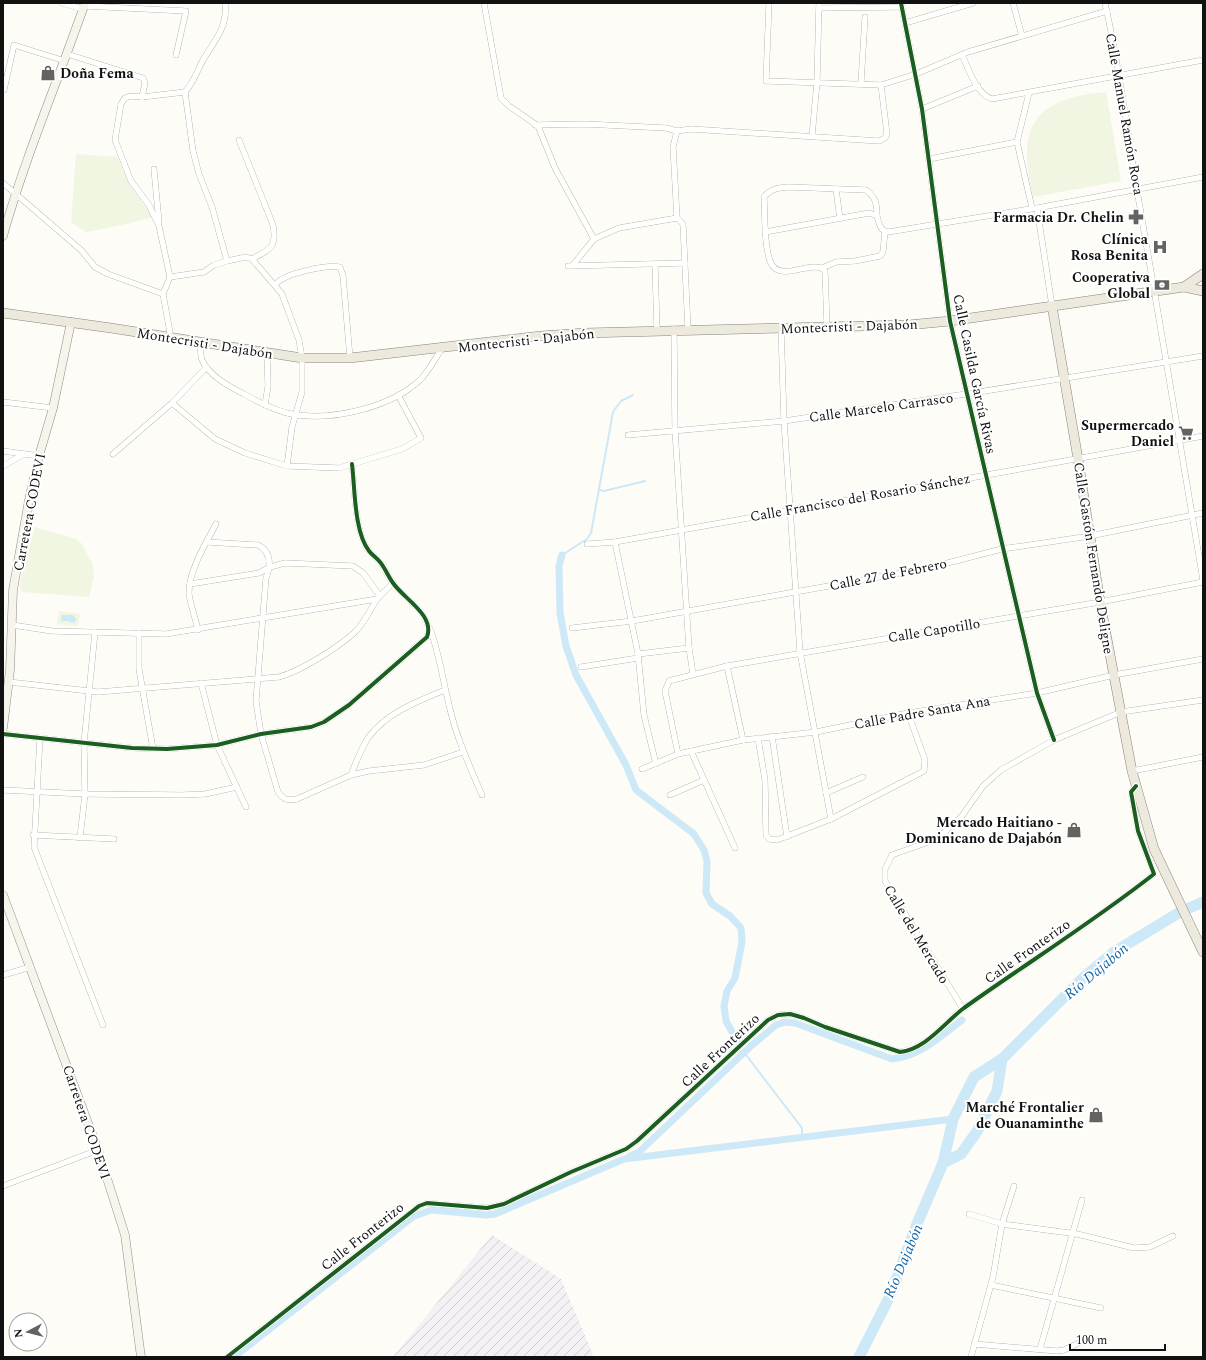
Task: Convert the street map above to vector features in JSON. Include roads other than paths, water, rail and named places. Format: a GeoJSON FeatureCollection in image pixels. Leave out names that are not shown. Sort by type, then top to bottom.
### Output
{"type":"FeatureCollection","features":[{"type":"Feature","properties":{"kind":"main road"},"geometry":{"type":"LineString","coordinates":[[1184,287],[1203,274]]}},
{"type":"Feature","properties":{"kind":"main road","name":"Montecristi - Dajabón"},"geometry":{"type":"LineString","coordinates":[[3,313],[302,357],[326,359],[350,358],[541,336],[674,329],[908,325],[950,321],[1184,287]]}},
{"type":"Feature","properties":{"kind":"main road"},"geometry":{"type":"LineString","coordinates":[[1184,287],[1203,291]]}},
{"type":"Feature","properties":{"kind":"main road","name":"Calle Gastón Fernando Deligne"},"geometry":{"type":"LineString","coordinates":[[1052,306],[1100,602],[1132,771],[1158,858],[1203,952]]}},
{"type":"Feature","properties":{"kind":"street"},"geometry":{"type":"LineString","coordinates":[[62,3],[83,6],[186,11],[176,55]]}},
{"type":"Feature","properties":{"kind":"street"},"geometry":{"type":"LineString","coordinates":[[159,226],[149,205],[131,181],[115,140],[121,104],[125,98],[130,96],[185,92],[194,81],[203,60],[220,34],[226,11],[225,3]]}},
{"type":"Feature","properties":{"kind":"street"},"geometry":{"type":"LineString","coordinates":[[484,3],[501,98],[509,106],[533,121],[535,125],[538,126],[555,168],[594,240]]}},
{"type":"Feature","properties":{"kind":"street"},"geometry":{"type":"LineString","coordinates":[[769,3],[766,81],[861,83],[881,85],[916,74],[962,55],[1107,11]]}},
{"type":"Feature","properties":{"kind":"street"},"geometry":{"type":"LineString","coordinates":[[904,23],[973,3]]}},
{"type":"Feature","properties":{"kind":"street"},"geometry":{"type":"LineString","coordinates":[[1013,3],[1022,36]]}},
{"type":"Feature","properties":{"kind":"street","name":"Calle Manuel Ramón Roca"},"geometry":{"type":"LineString","coordinates":[[1105,3],[1120,75],[1137,190],[1181,440],[1203,581]]}},
{"type":"Feature","properties":{"kind":"street"},"geometry":{"type":"LineString","coordinates":[[812,136],[817,82],[819,5],[901,5]]}},
{"type":"Feature","properties":{"kind":"street","name":"Calle Casilda García Rivas"},"geometry":{"type":"LineString","coordinates":[[901,5],[922,109],[950,321],[1002,549],[1037,693],[1054,740]]}},
{"type":"Feature","properties":{"kind":"street"},"geometry":{"type":"LineString","coordinates":[[3,236],[15,194],[66,58],[83,6]]}},
{"type":"Feature","properties":{"kind":"street"},"geometry":{"type":"LineString","coordinates":[[861,83],[865,17]]}},
{"type":"Feature","properties":{"kind":"street"},"geometry":{"type":"LineString","coordinates":[[4,90],[14,45],[143,78],[145,83],[142,96]]}},
{"type":"Feature","properties":{"kind":"street"},"geometry":{"type":"LineString","coordinates":[[962,55],[978,86],[988,98],[992,99],[1203,60]]}},
{"type":"Feature","properties":{"kind":"street"},"geometry":{"type":"LineString","coordinates":[[535,125],[585,124],[666,128],[677,131],[691,129],[879,141],[885,138],[887,134],[881,85]]}},
{"type":"Feature","properties":{"kind":"street"},"geometry":{"type":"LineString","coordinates":[[922,109],[978,86]]}},
{"type":"Feature","properties":{"kind":"street"},"geometry":{"type":"LineString","coordinates":[[185,92],[193,152],[198,174],[212,207],[227,261]]}},
{"type":"Feature","properties":{"kind":"street"},"geometry":{"type":"LineString","coordinates":[[928,159],[1017,142],[1029,93]]}},
{"type":"Feature","properties":{"kind":"street"},"geometry":{"type":"LineString","coordinates":[[677,131],[673,147],[677,218],[683,224],[688,329]]}},
{"type":"Feature","properties":{"kind":"street"},"geometry":{"type":"LineString","coordinates":[[239,140],[273,225],[275,235],[274,243],[270,249],[252,260]]}},
{"type":"Feature","properties":{"kind":"street","name":"Calle Gastón Fernando Deligne"},"geometry":{"type":"LineString","coordinates":[[1017,142],[1035,208],[1052,306]]}},
{"type":"Feature","properties":{"kind":"street"},"geometry":{"type":"LineString","coordinates":[[154,169],[159,226],[170,277],[163,294],[171,338]]}},
{"type":"Feature","properties":{"kind":"street"},"geometry":{"type":"LineString","coordinates":[[885,232],[1035,208],[1203,177]]}},
{"type":"Feature","properties":{"kind":"street"},"geometry":{"type":"LineString","coordinates":[[3,183],[81,250],[95,266],[108,274],[163,294]]}},
{"type":"Feature","properties":{"kind":"street"},"geometry":{"type":"LineString","coordinates":[[788,187],[836,189],[866,190],[873,194],[877,206],[877,216],[881,228],[885,232],[883,252],[880,256],[836,262],[822,268],[818,267],[785,272],[778,270],[772,265],[769,256],[765,232],[764,197],[767,193],[775,189],[788,187]]}},
{"type":"Feature","properties":{"kind":"street"},"geometry":{"type":"LineString","coordinates":[[836,189],[840,219]]}},
{"type":"Feature","properties":{"kind":"street"},"geometry":{"type":"LineString","coordinates":[[765,232],[869,214],[877,216]]}},
{"type":"Feature","properties":{"kind":"street"},"geometry":{"type":"LineString","coordinates":[[677,218],[619,228],[594,240],[570,265],[685,263]]}},
{"type":"Feature","properties":{"kind":"street"},"geometry":{"type":"LineString","coordinates":[[170,277],[204,272],[214,265],[246,257],[252,260],[264,274],[276,284],[282,294],[299,340],[302,357],[302,392],[297,415],[292,427],[287,466]]}},
{"type":"Feature","properties":{"kind":"street"},"geometry":{"type":"LineString","coordinates":[[655,264],[657,330]]}},
{"type":"Feature","properties":{"kind":"street"},"geometry":{"type":"LineString","coordinates":[[276,284],[279,279],[298,273],[333,266],[340,267],[343,276],[350,358]]}},
{"type":"Feature","properties":{"kind":"street"},"geometry":{"type":"LineString","coordinates":[[822,268],[826,274],[827,326]]}},
{"type":"Feature","properties":{"kind":"street","name":"Carretera CODEVI"},"geometry":{"type":"LineString","coordinates":[[3,728],[9,682],[7,670],[12,625],[13,590],[39,456],[53,408],[71,322]]}},
{"type":"Feature","properties":{"kind":"street"},"geometry":{"type":"LineString","coordinates":[[781,328],[784,421],[800,652],[831,819]]}},
{"type":"Feature","properties":{"kind":"street"},"geometry":{"type":"LineString","coordinates":[[674,329],[675,430],[680,530],[689,648],[693,674]]}},
{"type":"Feature","properties":{"kind":"street"},"geometry":{"type":"LineString","coordinates":[[200,342],[202,359],[206,367],[233,389],[265,405],[297,415],[334,415],[359,411],[398,395],[419,381],[430,368],[442,348]]}},
{"type":"Feature","properties":{"kind":"street"},"geometry":{"type":"LineString","coordinates":[[265,405],[268,386],[267,352]]}},
{"type":"Feature","properties":{"kind":"street","name":"Calle Marcelo Carrasco"},"geometry":{"type":"LineString","coordinates":[[628,435],[784,421],[1064,379],[1203,356]]}},
{"type":"Feature","properties":{"kind":"street"},"geometry":{"type":"LineString","coordinates":[[113,454],[172,403],[206,367]]}},
{"type":"Feature","properties":{"kind":"street"},"geometry":{"type":"LineString","coordinates":[[172,403],[215,439],[245,453],[287,466],[340,468],[402,449],[421,438],[398,395]]}},
{"type":"Feature","properties":{"kind":"street"},"geometry":{"type":"LineString","coordinates":[[3,402],[53,408]]}},
{"type":"Feature","properties":{"kind":"street","name":"Calle Francisco del Rosario Sánchez"},"geometry":{"type":"LineString","coordinates":[[587,544],[615,542],[790,510],[908,491],[985,475],[1203,436]]}},
{"type":"Feature","properties":{"kind":"street"},"geometry":{"type":"LineString","coordinates":[[3,451],[39,456]]}},
{"type":"Feature","properties":{"kind":"street"},"geometry":{"type":"LineString","coordinates":[[3,466],[24,454]]}},
{"type":"Feature","properties":{"kind":"street"},"geometry":{"type":"LineString","coordinates":[[352,464],[358,521],[362,538],[369,551],[380,562],[393,583],[428,621],[438,648],[446,690],[463,752],[482,795]]}},
{"type":"Feature","properties":{"kind":"street","name":"Calle 27 de Febrero"},"geometry":{"type":"LineString","coordinates":[[572,628],[632,621],[795,592],[924,568],[1002,549],[1090,536],[1203,513]]}},
{"type":"Feature","properties":{"kind":"street"},"geometry":{"type":"LineString","coordinates":[[198,630],[189,594],[190,584],[195,566],[216,524]]}},
{"type":"Feature","properties":{"kind":"street"},"geometry":{"type":"LineString","coordinates":[[207,542],[258,545],[265,549],[268,554],[270,567],[266,578],[256,701],[261,734],[278,792],[283,798],[289,800],[297,799],[351,774],[424,765],[463,752]]}},
{"type":"Feature","properties":{"kind":"street"},"geometry":{"type":"LineString","coordinates":[[615,542],[638,656],[644,715],[656,764]]}},
{"type":"Feature","properties":{"kind":"street"},"geometry":{"type":"LineString","coordinates":[[190,584],[258,573],[270,567],[284,563],[353,566],[364,573],[379,598]]}},
{"type":"Feature","properties":{"kind":"street","name":"Calle Capotillo"},"geometry":{"type":"LineString","coordinates":[[678,754],[665,691],[666,684],[669,681],[727,666],[800,652],[1100,602],[1203,581]]}},
{"type":"Feature","properties":{"kind":"street"},"geometry":{"type":"LineString","coordinates":[[9,682],[89,691],[118,691],[257,677],[279,677],[289,674],[311,663],[355,632],[379,598],[393,583]]}},
{"type":"Feature","properties":{"kind":"street"},"geometry":{"type":"LineString","coordinates":[[12,625],[52,630],[166,634],[198,630],[379,598]]}},
{"type":"Feature","properties":{"kind":"street"},"geometry":{"type":"LineString","coordinates":[[3,734],[84,743],[168,749],[217,744],[261,734],[311,727],[324,722],[349,705],[428,637],[430,629]]}},
{"type":"Feature","properties":{"kind":"street"},"geometry":{"type":"LineString","coordinates":[[80,838],[85,794],[84,743],[95,632]]}},
{"type":"Feature","properties":{"kind":"street"},"geometry":{"type":"LineString","coordinates":[[139,633],[139,669],[153,749]]}},
{"type":"Feature","properties":{"kind":"street"},"geometry":{"type":"LineString","coordinates":[[581,667],[689,648]]}},
{"type":"Feature","properties":{"kind":"street","name":"Calle Padre Santa Ana"},"geometry":{"type":"LineString","coordinates":[[642,769],[678,754],[743,740],[816,732],[908,713],[1037,693],[1114,675],[1203,659]]}},
{"type":"Feature","properties":{"kind":"street"},"geometry":{"type":"LineString","coordinates":[[727,666],[743,740]]}},
{"type":"Feature","properties":{"kind":"street"},"geometry":{"type":"LineString","coordinates":[[202,683],[217,744],[246,807]]}},
{"type":"Feature","properties":{"kind":"street"},"geometry":{"type":"LineString","coordinates":[[351,774],[369,737],[382,725],[410,704],[446,690]]}},
{"type":"Feature","properties":{"kind":"street","name":"Calle del Mercado"},"geometry":{"type":"LineString","coordinates":[[963,1009],[884,881],[885,870],[892,855],[934,840],[962,816],[983,786],[1001,770],[1054,740],[1121,712],[1203,700]]}},
{"type":"Feature","properties":{"kind":"street"},"geometry":{"type":"LineString","coordinates":[[758,738],[765,780],[766,835],[772,841],[787,837],[831,819],[924,771],[925,760],[908,713]]}},
{"type":"Feature","properties":{"kind":"street"},"geometry":{"type":"LineString","coordinates":[[772,736],[787,837]]}},
{"type":"Feature","properties":{"kind":"street"},"geometry":{"type":"LineString","coordinates":[[40,738],[33,835],[34,847],[103,1025]]}},
{"type":"Feature","properties":{"kind":"street"},"geometry":{"type":"LineString","coordinates":[[691,751],[735,848]]}},
{"type":"Feature","properties":{"kind":"street"},"geometry":{"type":"LineString","coordinates":[[1132,771],[1203,757]]}},
{"type":"Feature","properties":{"kind":"street"},"geometry":{"type":"LineString","coordinates":[[826,793],[863,777]]}},
{"type":"Feature","properties":{"kind":"street"},"geometry":{"type":"LineString","coordinates":[[670,795],[704,780]]}},
{"type":"Feature","properties":{"kind":"street","name":"Calle Fronterizo"},"geometry":{"type":"LineString","coordinates":[[227,1357],[419,1206],[427,1203],[487,1208],[504,1204],[571,1172],[626,1149],[638,1141],[768,1020],[778,1015],[790,1014],[804,1018],[824,1027],[900,1052],[909,1051],[923,1043],[963,1009],[1126,896],[1154,874],[1138,831],[1131,792],[1136,786]]}},
{"type":"Feature","properties":{"kind":"street"},"geometry":{"type":"LineString","coordinates":[[3,790],[85,794],[182,795],[205,794],[236,787]]}},
{"type":"Feature","properties":{"kind":"street"},"geometry":{"type":"LineString","coordinates":[[33,835],[114,839]]}},
{"type":"Feature","properties":{"kind":"street","name":"Carretera CODEVI"},"geometry":{"type":"LineString","coordinates":[[3,895],[6,908],[31,967],[98,1150],[125,1235],[142,1357]]}},
{"type":"Feature","properties":{"kind":"street"},"geometry":{"type":"LineString","coordinates":[[3,975],[31,967]]}},
{"type":"Feature","properties":{"kind":"street"},"geometry":{"type":"LineString","coordinates":[[3,1186],[98,1150]]}},
{"type":"Feature","properties":{"kind":"street"},"geometry":{"type":"LineString","coordinates":[[970,1357],[991,1285],[1002,1224],[1014,1186]]}},
{"type":"Feature","properties":{"kind":"street"},"geometry":{"type":"LineString","coordinates":[[1040,1349],[1082,1200]]}},
{"type":"Feature","properties":{"kind":"street"},"geometry":{"type":"LineString","coordinates":[[969,1214],[1002,1224],[1072,1234],[1134,1248],[1150,1247],[1173,1236]]}},
{"type":"Feature","properties":{"kind":"street"},"geometry":{"type":"LineString","coordinates":[[991,1285],[1101,1308]]}},
{"type":"Feature","properties":{"kind":"street"},"geometry":{"type":"LineString","coordinates":[[974,1344],[1064,1350],[1091,1338]]}},
{"type":"Feature","properties":{"kind":"water"},"geometry":{"type":"Polygon","coordinates":[[[61,615],[73,615],[77,620],[73,623],[62,621],[61,615]]]}},
{"type":"Feature","properties":{"kind":"waterway"},"geometry":{"type":"LineString","coordinates":[[562,555],[587,539],[591,533],[613,412],[621,401],[633,395]]}},
{"type":"Feature","properties":{"kind":"waterway"},"geometry":{"type":"LineString","coordinates":[[600,490],[604,491],[645,481]]}},
{"type":"Feature","properties":{"kind":"waterway"},"geometry":{"type":"LineString","coordinates":[[562,555],[559,566],[560,613],[566,646],[576,675],[626,765],[636,790],[694,834],[704,850],[707,861],[706,893],[712,904],[730,916],[741,928],[742,942],[735,978],[727,991],[724,1006],[726,1021],[737,1041]]}},
{"type":"Feature","properties":{"kind":"waterway","name":"Río Dajabón"},"geometry":{"type":"LineString","coordinates":[[859,1357],[890,1296],[917,1224],[943,1163],[953,1119],[974,1077],[1002,1059],[1082,979],[1114,952],[1180,912],[1203,902]]}},
{"type":"Feature","properties":{"kind":"waterway"},"geometry":{"type":"LineString","coordinates":[[630,1156],[639,1152],[751,1046],[776,1025],[785,1022],[795,1023],[892,1059],[911,1054],[929,1045],[962,1020]]}},
{"type":"Feature","properties":{"kind":"waterway"},"geometry":{"type":"LineString","coordinates":[[743,1051],[802,1128],[802,1138]]}},
{"type":"Feature","properties":{"kind":"waterway","name":"Río Dajabón"},"geometry":{"type":"LineString","coordinates":[[943,1163],[961,1154],[978,1130],[997,1091],[1002,1059]]}},
{"type":"Feature","properties":{"kind":"waterway"},"geometry":{"type":"LineString","coordinates":[[234,1357],[414,1216],[432,1210],[486,1215],[495,1214],[624,1159],[953,1119]]}},
{"type":"Feature","properties":{"kind":"place","name":"Doña Fema"},"geometry":{"type":"Point","coordinates":[48,73]}},
{"type":"Feature","properties":{"kind":"place","name":"Farmacia Dr. Chelin"},"geometry":{"type":"Point","coordinates":[1136,217]}},
{"type":"Feature","properties":{"kind":"place","name":"Clínica Rosa Benita"},"geometry":{"type":"Point","coordinates":[1160,247]}},
{"type":"Feature","properties":{"kind":"place","name":"Cooperativa Global"},"geometry":{"type":"Point","coordinates":[1162,285]}},
{"type":"Feature","properties":{"kind":"place","name":"Supermercado Daniel"},"geometry":{"type":"Point","coordinates":[1186,433]}},
{"type":"Feature","properties":{"kind":"place","name":"Mercado Haitiano - Dominicano de Dajabón"},"geometry":{"type":"Point","coordinates":[1074,830]}},
{"type":"Feature","properties":{"kind":"place","name":"Marché Frontalier de Ouanaminthe"},"geometry":{"type":"Point","coordinates":[1096,1115]}}]}
